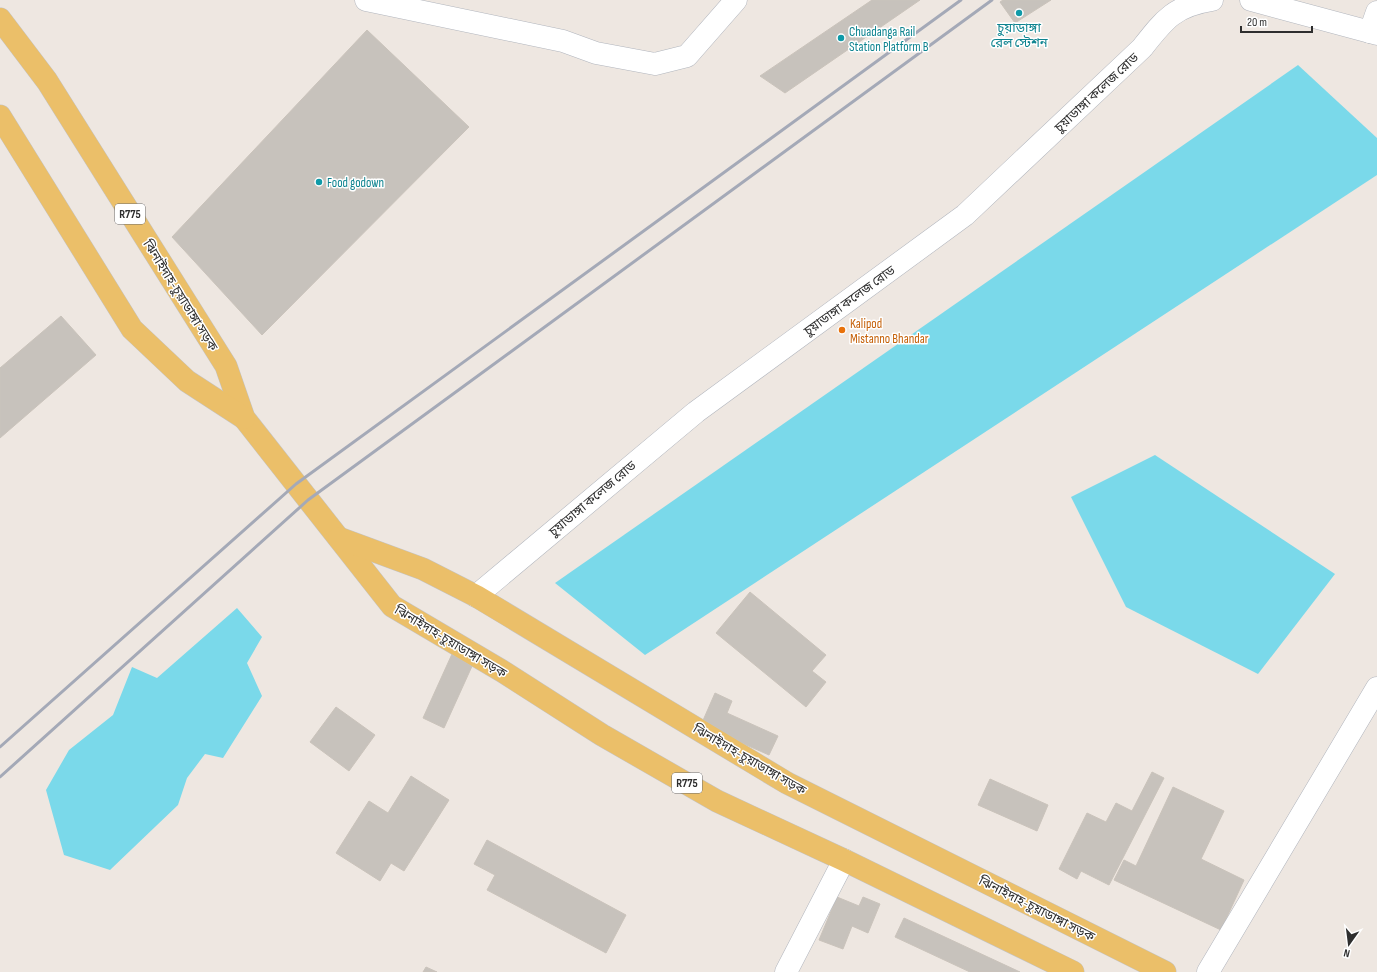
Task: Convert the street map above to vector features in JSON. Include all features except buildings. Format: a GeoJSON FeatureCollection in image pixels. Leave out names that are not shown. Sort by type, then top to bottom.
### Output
{"type":"FeatureCollection","features":[{"type":"Feature","properties":{"kind":"main road","name":"ঝিনাইদাহ-চুয়াডাঙ্গা সড়ক"},"geometry":{"type":"LineString","coordinates":[[0,18],[47,81],[226,366],[244,418]]}},
{"type":"Feature","properties":{"kind":"main road","name":"ঝিনাইদাহ-চুয়াডাঙ্গা সড়ক"},"geometry":{"type":"LineString","coordinates":[[0,116],[132,329],[187,382],[244,418],[340,538],[392,606],[502,671],[602,735],[717,801],[844,860],[1073,972]]}},
{"type":"Feature","properties":{"kind":"main road","name":"ঝিনাইদাহ-চুয়াডাঙ্গা সড়ক"},"geometry":{"type":"LineString","coordinates":[[340,538],[423,569],[476,596],[786,783],[1165,972]]}},
{"type":"Feature","properties":{"kind":"street"},"geometry":{"type":"LineString","coordinates":[[366,0],[563,41],[610,56],[655,64],[687,56],[736,0]]}},
{"type":"Feature","properties":{"kind":"street","name":"চুয়াডাঙ্গা কলেজ রোড"},"geometry":{"type":"LineString","coordinates":[[476,596],[696,412],[965,215],[1142,48],[1166,18],[1194,3],[1212,0]]}},
{"type":"Feature","properties":{"kind":"street"},"geometry":{"type":"LineString","coordinates":[[1251,0],[1375,26]]}},
{"type":"Feature","properties":{"kind":"street"},"geometry":{"type":"LineString","coordinates":[[1208,972],[1377,688]]}},
{"type":"Feature","properties":{"kind":"street"},"geometry":{"type":"LineString","coordinates":[[786,972],[844,860]]}},
{"type":"Feature","properties":{"kind":"water"},"geometry":{"type":"Polygon","coordinates":[[[1298,65],[1377,138],[1377,175],[645,655],[555,583],[1298,65]]]}},
{"type":"Feature","properties":{"kind":"water"},"geometry":{"type":"Polygon","coordinates":[[[1155,455],[1335,574],[1258,674],[1126,607],[1071,497],[1155,455]]]}},
{"type":"Feature","properties":{"kind":"water"},"geometry":{"type":"Polygon","coordinates":[[[237,608],[262,637],[247,663],[262,696],[223,758],[205,754],[187,778],[178,805],[110,870],[64,855],[46,790],[69,750],[113,715],[132,667],[157,678],[237,608]]]}},
{"type":"Feature","properties":{"kind":"railway"},"geometry":{"type":"LineString","coordinates":[[0,747],[296,484],[961,0]]}},
{"type":"Feature","properties":{"kind":"railway"},"geometry":{"type":"LineString","coordinates":[[0,777],[308,500],[992,0]]}},
{"type":"Feature","properties":{"kind":"place","name":"চুয়াডাঙ্গা রেল স্টেশন"},"geometry":{"type":"Point","coordinates":[1019,13]}},
{"type":"Feature","properties":{"kind":"place","name":"Chuadanga Rail Station Platform B"},"geometry":{"type":"Point","coordinates":[841,38]}},
{"type":"Feature","properties":{"kind":"place","name":"Food godown"},"geometry":{"type":"Point","coordinates":[319,182]}},
{"type":"Feature","properties":{"kind":"place","name":"Kalipod Mistanno Bhandar"},"geometry":{"type":"Point","coordinates":[842,330]}}]}
